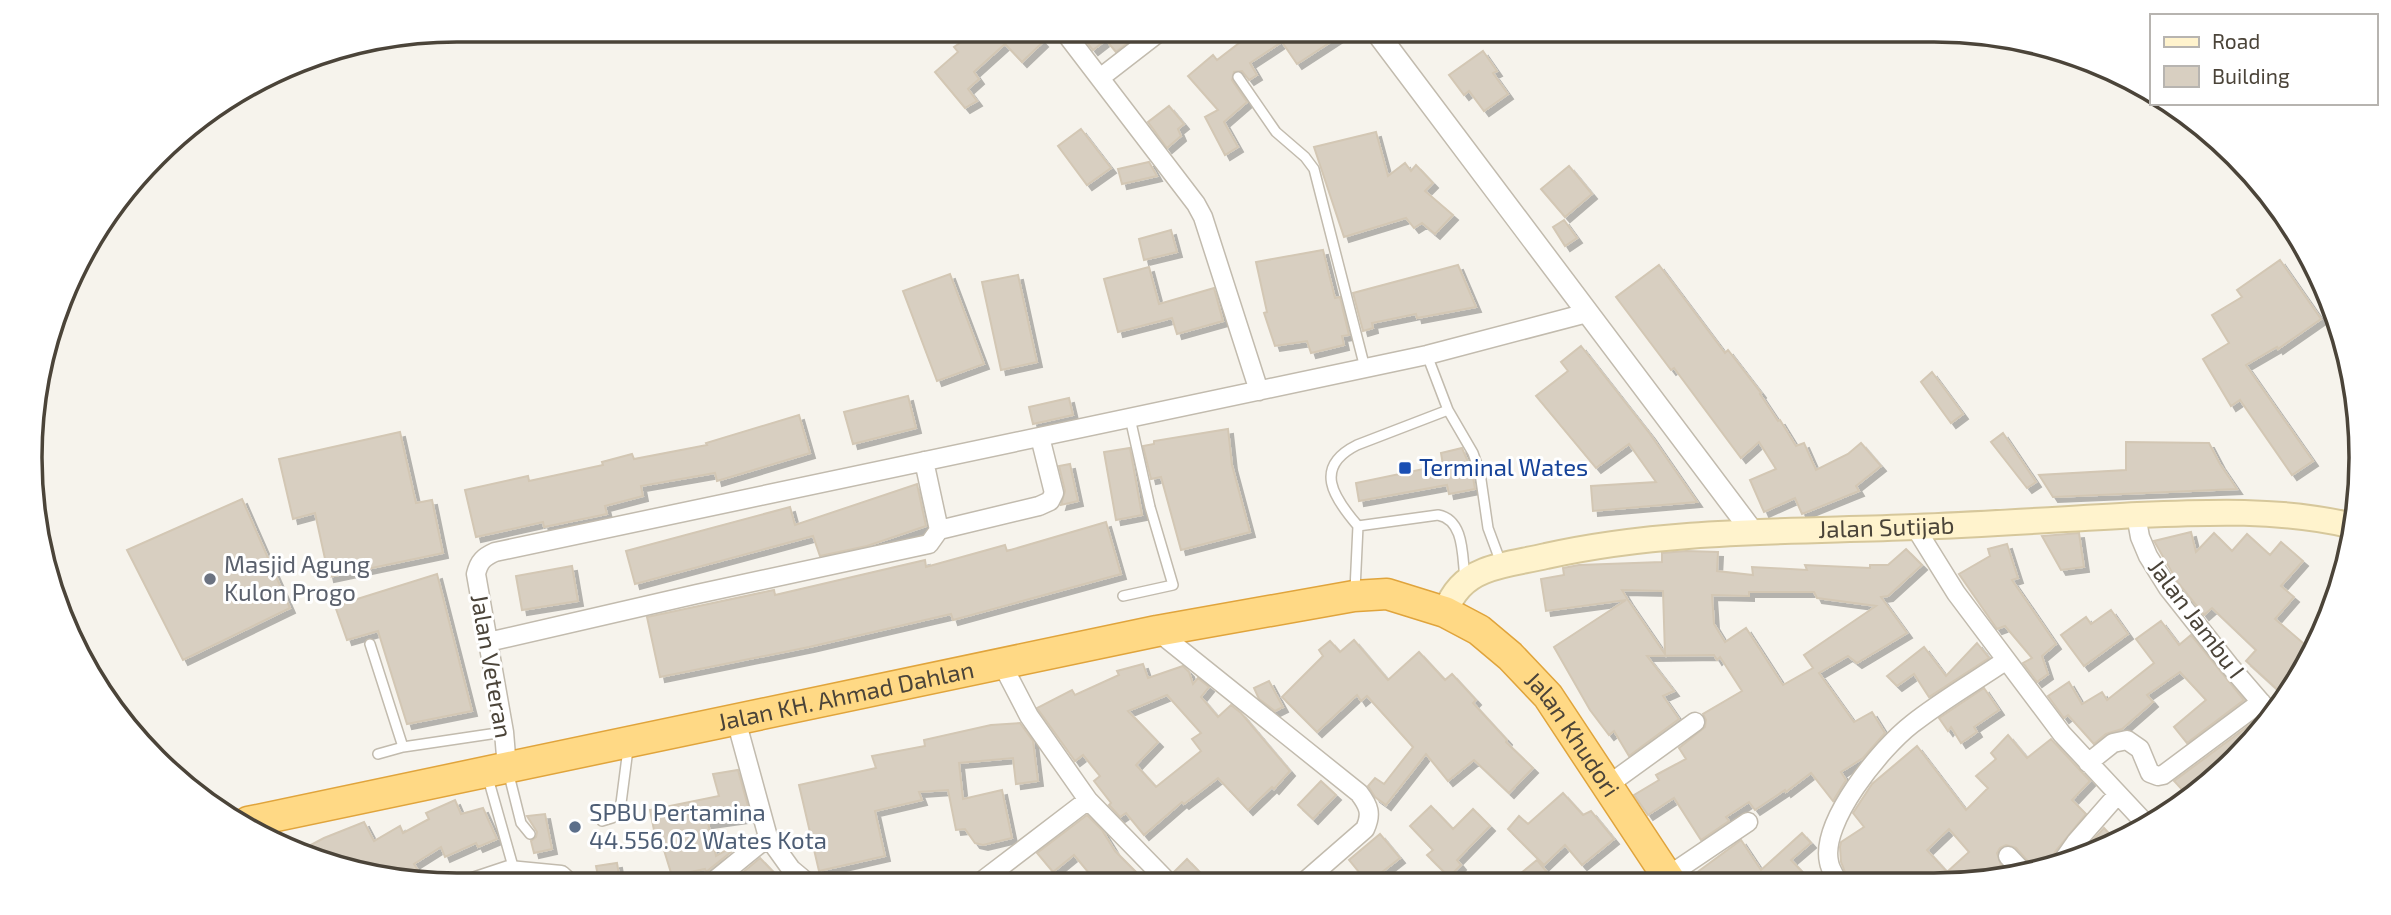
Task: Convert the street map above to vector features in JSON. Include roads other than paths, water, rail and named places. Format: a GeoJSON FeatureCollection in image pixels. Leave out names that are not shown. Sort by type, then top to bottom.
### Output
{"type":"FeatureCollection","features":[{"type":"Feature","properties":{"kind":"highway","name":"Jalan KH. Ahmad Dahlan"},"geometry":{"type":"LineString","coordinates":[[256,820],[1157,631],[1354,596],[1387,594],[1445,612]]}},
{"type":"Feature","properties":{"kind":"highway","name":"Jalan Khudori"},"geometry":{"type":"LineString","coordinates":[[1445,612],[1479,630],[1510,656],[1548,696],[1608,785],[1662,873]]}},
{"type":"Feature","properties":{"kind":"main road","name":"Jalan Sutijab"},"geometry":{"type":"LineString","coordinates":[[1465,580],[1503,565],[1593,547],[1657,538],[1752,531],[1915,527],[2218,512],[2279,514],[2343,524]]}},
{"type":"Feature","properties":{"kind":"main road"},"geometry":{"type":"LineString","coordinates":[[1445,612],[1465,580]]}},
{"type":"Feature","properties":{"kind":"street"},"geometry":{"type":"LineString","coordinates":[[1072,42],[1180,181],[1203,217],[1259,391]]}},
{"type":"Feature","properties":{"kind":"street"},"geometry":{"type":"LineString","coordinates":[[1100,78],[1146,42]]}},
{"type":"Feature","properties":{"kind":"street"},"geometry":{"type":"LineString","coordinates":[[1384,42],[1752,531]]}},
{"type":"Feature","properties":{"kind":"street"},"geometry":{"type":"LineString","coordinates":[[488,642],[929,544],[939,530],[924,461],[1365,369],[1587,313]]}},
{"type":"Feature","properties":{"kind":"street"},"geometry":{"type":"LineString","coordinates":[[939,530],[1050,501],[1054,493],[1040,437]]}},
{"type":"Feature","properties":{"kind":"street","name":"Jalan Veteran"},"geometry":{"type":"LineString","coordinates":[[497,769],[504,732],[475,573],[485,557],[495,552],[924,461]]}},
{"type":"Feature","properties":{"kind":"street","name":"Jalan Jambu I"},"geometry":{"type":"LineString","coordinates":[[2136,516],[2140,537],[2148,556],[2168,588],[2265,707]]}},
{"type":"Feature","properties":{"kind":"street"},"geometry":{"type":"LineString","coordinates":[[1915,527],[1956,593],[2005,661],[2062,734],[2140,818]]}},
{"type":"Feature","properties":{"kind":"street"},"geometry":{"type":"LineString","coordinates":[[1157,631],[1359,793],[1368,805],[1370,818],[1365,829],[1314,873]]}},
{"type":"Feature","properties":{"kind":"street"},"geometry":{"type":"LineString","coordinates":[[1834,873],[1829,863],[1830,834],[1836,818],[1872,766],[1910,725],[2005,661]]}},
{"type":"Feature","properties":{"kind":"street"},"geometry":{"type":"LineString","coordinates":[[1002,664],[1030,716],[1088,800],[1159,873]]}},
{"type":"Feature","properties":{"kind":"street"},"geometry":{"type":"LineString","coordinates":[[2088,763],[2113,743],[2127,740],[2140,749],[2150,773],[2163,775],[2263,710]]}},
{"type":"Feature","properties":{"kind":"street"},"geometry":{"type":"LineString","coordinates":[[736,720],[768,837],[796,873]]}},
{"type":"Feature","properties":{"kind":"street"},"geometry":{"type":"LineString","coordinates":[[1608,785],[1695,722]]}},
{"type":"Feature","properties":{"kind":"street"},"geometry":{"type":"LineString","coordinates":[[2071,850],[2118,794]]}},
{"type":"Feature","properties":{"kind":"street"},"geometry":{"type":"LineString","coordinates":[[992,873],[1088,800]]}},
{"type":"Feature","properties":{"kind":"street"},"geometry":{"type":"LineString","coordinates":[[1676,873],[1748,822]]}},
{"type":"Feature","properties":{"kind":"street"},"geometry":{"type":"LineString","coordinates":[[724,873],[768,837]]}},
{"type":"Feature","properties":{"kind":"street"},"geometry":{"type":"LineString","coordinates":[[2008,856],[2016,865]]}},
{"type":"Feature","properties":{"kind":"street"},"geometry":{"type":"LineString","coordinates":[[499,873],[514,870],[542,873]]}},
{"type":"Feature","properties":{"kind":"lane"},"geometry":{"type":"LineString","coordinates":[[1238,77],[1276,132],[1305,157],[1314,169],[1365,369]]}},
{"type":"Feature","properties":{"kind":"lane"},"geometry":{"type":"LineString","coordinates":[[1427,355],[1448,410],[1473,453],[1480,473],[1488,528],[1503,565]]}},
{"type":"Feature","properties":{"kind":"lane"},"geometry":{"type":"LineString","coordinates":[[1354,596],[1358,526],[1343,509],[1334,491],[1330,476],[1334,461],[1344,451],[1357,445],[1448,410]]}},
{"type":"Feature","properties":{"kind":"lane"},"geometry":{"type":"LineString","coordinates":[[1123,596],[1173,585],[1150,507],[1130,418]]}},
{"type":"Feature","properties":{"kind":"lane"},"geometry":{"type":"LineString","coordinates":[[1358,526],[1444,516],[1454,524],[1458,532],[1465,580]]}},
{"type":"Feature","properties":{"kind":"lane"},"geometry":{"type":"LineString","coordinates":[[370,644],[403,747]]}},
{"type":"Feature","properties":{"kind":"lane"},"geometry":{"type":"LineString","coordinates":[[378,754],[403,747],[504,732]]}},
{"type":"Feature","properties":{"kind":"lane"},"geometry":{"type":"LineString","coordinates":[[602,821],[612,818],[620,811],[623,802],[628,743]]}},
{"type":"Feature","properties":{"kind":"lane"},"geometry":{"type":"LineString","coordinates":[[497,769],[521,823],[530,834]]}},
{"type":"Feature","properties":{"kind":"lane"},"geometry":{"type":"LineString","coordinates":[[497,769],[514,870]]}},
{"type":"Feature","properties":{"kind":"place","name":"Terminal Wates"},"geometry":{"type":"Point","coordinates":[1405,468]}},
{"type":"Feature","properties":{"kind":"place","name":"Masjid Agung Kulon Progo"},"geometry":{"type":"Point","coordinates":[210,579]}},
{"type":"Feature","properties":{"kind":"place","name":"SPBU Pertamina 44.556.02 Wates Kota"},"geometry":{"type":"Point","coordinates":[575,827]}}]}
